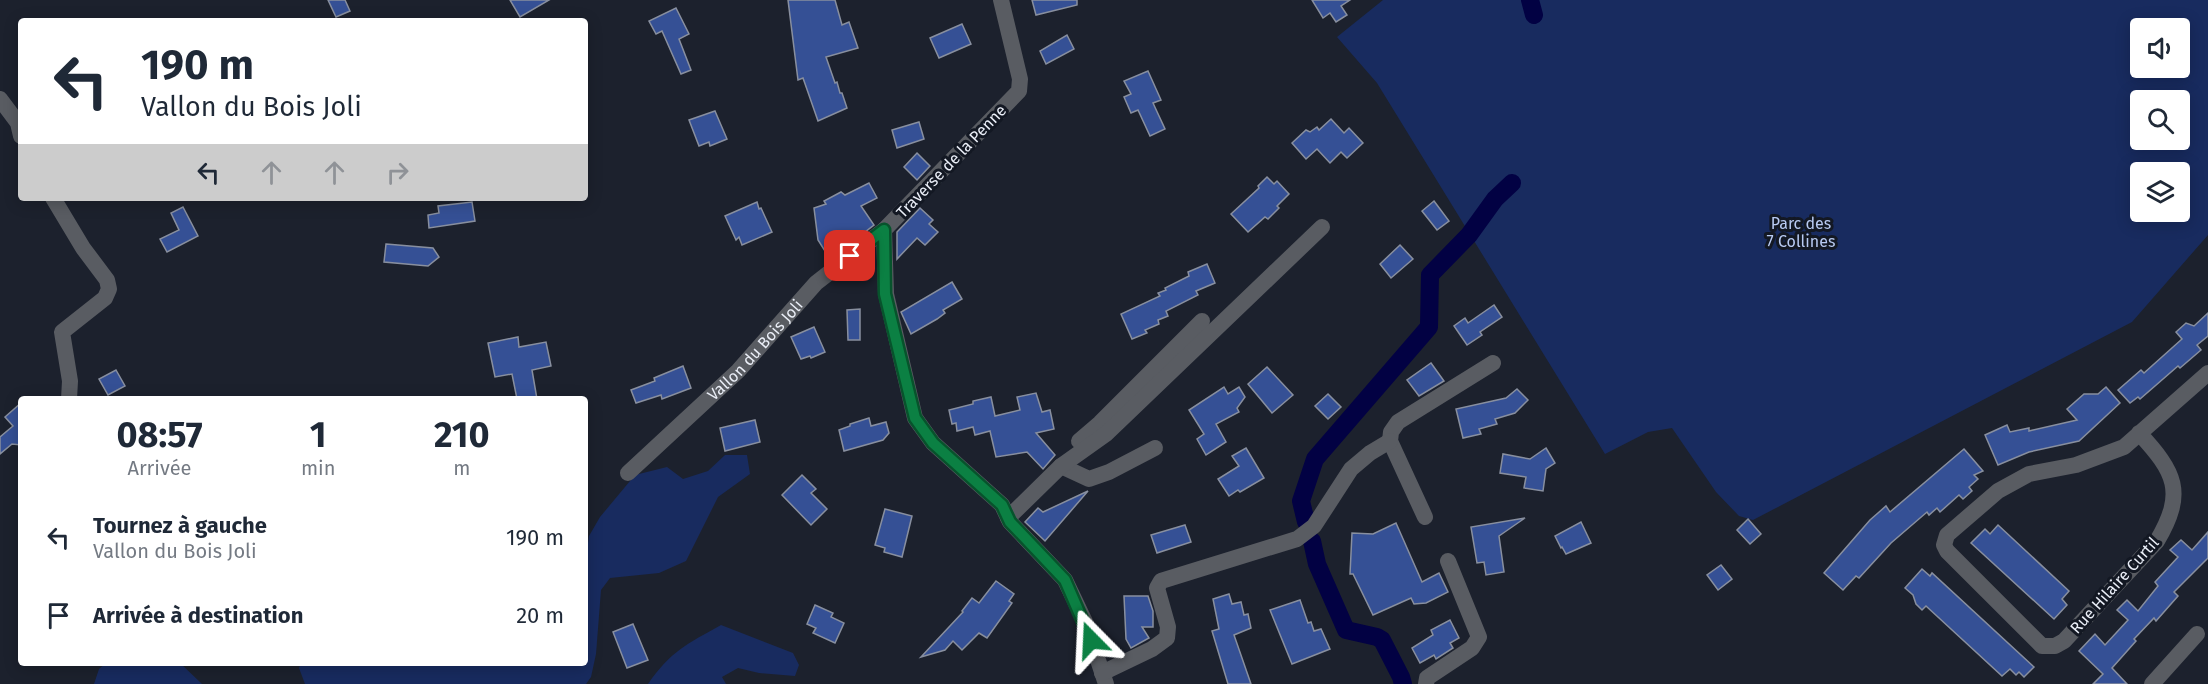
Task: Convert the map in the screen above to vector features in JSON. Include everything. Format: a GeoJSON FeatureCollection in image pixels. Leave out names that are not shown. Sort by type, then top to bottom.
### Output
{"type":"FeatureCollection","features":[{"type":"Feature","properties":{"kind":"street","name":"Traverse de la Penne"},"geometry":{"type":"LineString","coordinates":[[1001,0],[1020,79],[1019,91],[884,230],[885,294],[915,418],[933,443],[1002,505],[1010,522],[1065,580],[1086,624],[1104,679]]}},
{"type":"Feature","properties":{"kind":"street"},"geometry":{"type":"LineString","coordinates":[[0,99],[18,123]]}},
{"type":"Feature","properties":{"kind":"street"},"geometry":{"type":"LineString","coordinates":[[55,201],[80,243],[107,280],[109,289],[105,298],[62,332],[70,381],[69,396]]}},
{"type":"Feature","properties":{"kind":"street"},"geometry":{"type":"LineString","coordinates":[[1008,518],[1061,466],[1106,434],[1322,227]]}},
{"type":"Feature","properties":{"kind":"street","name":"Vallon du Bois Joli"},"geometry":{"type":"LineString","coordinates":[[628,473],[738,371],[816,283],[884,230]]}},
{"type":"Feature","properties":{"kind":"street"},"geometry":{"type":"LineString","coordinates":[[1061,466],[1071,448],[1100,423],[1202,321]]}},
{"type":"Feature","properties":{"kind":"street"},"geometry":{"type":"LineString","coordinates":[[1425,517],[1390,441],[1391,432],[1398,422],[1493,363]]}},
{"type":"Feature","properties":{"kind":"street","name":"Rue Hilaire Curtil"},"geometry":{"type":"LineString","coordinates":[[2139,433],[2163,459],[2171,477],[2173,503],[2166,525],[2157,541],[2064,641],[2055,646],[2042,646],[1947,551],[1944,545],[1947,535],[1998,491],[2030,474],[2076,465],[2124,447],[2139,433],[2208,374]]}},
{"type":"Feature","properties":{"kind":"street"},"geometry":{"type":"LineString","coordinates":[[1104,679],[1167,638],[1168,627],[1157,588],[1161,581],[1296,539],[1314,526],[1351,470],[1370,453],[1390,441]]}},
{"type":"Feature","properties":{"kind":"street"},"geometry":{"type":"LineString","coordinates":[[1061,466],[1089,479],[1109,472],[1155,448]]}},
{"type":"Feature","properties":{"kind":"street"},"geometry":{"type":"LineString","coordinates":[[1426,684],[1427,678],[1472,648],[1479,637],[1448,561]]}},
{"type":"Feature","properties":{"kind":"street"},"geometry":{"type":"LineString","coordinates":[[2152,684],[2197,634]]}},
{"type":"Feature","properties":{"kind":"green space","name":"Parc des 7 Collines"},"geometry":{"type":"Polygon","coordinates":[[[1383,0],[2208,0],[2208,235],[2132,322],[1753,520],[1739,516],[1716,492],[1672,428],[1648,432],[1605,454],[1377,83],[1337,37],[1383,0]]]}},
{"type":"Feature","properties":{"kind":"green space"},"geometry":{"type":"Polygon","coordinates":[[[725,455],[747,455],[750,474],[718,497],[686,561],[659,573],[610,578],[601,590],[596,654],[591,677],[586,684],[305,684],[300,666],[588,666],[588,543],[589,536],[600,517],[635,475],[667,467],[683,479],[708,471],[725,455]]]}},
{"type":"Feature","properties":{"kind":"green space"},"geometry":{"type":"Polygon","coordinates":[[[721,625],[793,653],[799,665],[795,676],[759,673],[738,668],[722,677],[726,684],[648,684],[680,649],[721,625]]]}},
{"type":"Feature","properties":{"kind":"green space"},"geometry":{"type":"Polygon","coordinates":[[[102,666],[183,666],[202,684],[94,684],[99,669],[102,666]]]}},
{"type":"Feature","properties":{"kind":"building"},"geometry":{"type":"Polygon","coordinates":[[[328,0],[345,0],[350,11],[336,17],[328,0]]]}},
{"type":"Feature","properties":{"kind":"building"},"geometry":{"type":"Polygon","coordinates":[[[510,0],[549,0],[520,17],[510,0]]]}},
{"type":"Feature","properties":{"kind":"building"},"geometry":{"type":"Polygon","coordinates":[[[788,0],[835,0],[842,25],[849,22],[858,48],[826,57],[847,108],[818,121],[803,78],[798,80],[788,0]]]}},
{"type":"Feature","properties":{"kind":"building"},"geometry":{"type":"Polygon","coordinates":[[[1032,0],[1077,0],[1077,5],[1036,15],[1032,0]]]}},
{"type":"Feature","properties":{"kind":"building"},"geometry":{"type":"Polygon","coordinates":[[[1312,0],[1350,0],[1341,6],[1347,15],[1336,22],[1330,13],[1323,18],[1312,0]]]}},
{"type":"Feature","properties":{"kind":"building"},"geometry":{"type":"Polygon","coordinates":[[[676,8],[689,34],[679,39],[691,70],[681,74],[662,31],[656,34],[649,21],[676,8]]]}},
{"type":"Feature","properties":{"kind":"building"},"geometry":{"type":"Polygon","coordinates":[[[962,24],[971,44],[939,58],[930,38],[962,24]]]}},
{"type":"Feature","properties":{"kind":"building"},"geometry":{"type":"Polygon","coordinates":[[[1067,35],[1074,49],[1046,64],[1040,51],[1067,35]]]}},
{"type":"Feature","properties":{"kind":"building"},"geometry":{"type":"Polygon","coordinates":[[[1148,71],[1161,100],[1153,103],[1165,129],[1150,136],[1138,110],[1131,113],[1124,97],[1131,94],[1124,81],[1148,71]]]}},
{"type":"Feature","properties":{"kind":"building"},"geometry":{"type":"Polygon","coordinates":[[[715,111],[727,139],[710,146],[709,142],[699,146],[689,120],[715,111]]]}},
{"type":"Feature","properties":{"kind":"building"},"geometry":{"type":"Polygon","coordinates":[[[1331,119],[1344,133],[1349,128],[1363,143],[1347,158],[1341,152],[1330,163],[1317,149],[1306,159],[1292,143],[1306,130],[1310,132],[1317,127],[1319,130],[1331,119]]]}},
{"type":"Feature","properties":{"kind":"building"},"geometry":{"type":"Polygon","coordinates":[[[919,122],[924,139],[897,148],[892,130],[919,122]]]}},
{"type":"Feature","properties":{"kind":"building"},"geometry":{"type":"Polygon","coordinates":[[[917,153],[930,166],[917,180],[904,167],[917,153]]]}},
{"type":"Feature","properties":{"kind":"building"},"geometry":{"type":"Polygon","coordinates":[[[1267,177],[1274,184],[1277,181],[1289,194],[1268,219],[1265,217],[1248,232],[1231,214],[1259,188],[1258,186],[1267,177]]]}},
{"type":"Feature","properties":{"kind":"building"},"geometry":{"type":"Polygon","coordinates":[[[869,183],[877,198],[861,206],[874,225],[830,259],[818,240],[814,208],[826,204],[824,201],[841,192],[845,195],[869,183]]]}},
{"type":"Feature","properties":{"kind":"building"},"geometry":{"type":"Polygon","coordinates":[[[1434,201],[1449,221],[1437,230],[1422,211],[1434,201]]]}},
{"type":"Feature","properties":{"kind":"building"},"geometry":{"type":"Polygon","coordinates":[[[472,202],[475,221],[429,228],[428,215],[439,213],[438,206],[472,202]]]}},
{"type":"Feature","properties":{"kind":"building"},"geometry":{"type":"Polygon","coordinates":[[[757,202],[772,232],[742,245],[739,237],[736,240],[725,216],[757,202]]]}},
{"type":"Feature","properties":{"kind":"building"},"geometry":{"type":"Polygon","coordinates":[[[183,207],[198,236],[167,252],[160,239],[179,230],[171,213],[183,207]]]}},
{"type":"Feature","properties":{"kind":"building"},"geometry":{"type":"Polygon","coordinates":[[[920,208],[933,220],[929,224],[938,232],[925,245],[917,238],[897,259],[897,232],[920,208]]]}},
{"type":"Feature","properties":{"kind":"building"},"geometry":{"type":"Polygon","coordinates":[[[386,244],[433,248],[439,257],[428,266],[384,262],[386,244]]]}},
{"type":"Feature","properties":{"kind":"building"},"geometry":{"type":"Polygon","coordinates":[[[1400,245],[1413,259],[1391,278],[1380,264],[1400,245]]]}},
{"type":"Feature","properties":{"kind":"building"},"geometry":{"type":"Polygon","coordinates":[[[1207,264],[1215,283],[1196,291],[1198,295],[1166,311],[1168,316],[1158,320],[1159,324],[1145,330],[1147,333],[1132,339],[1121,314],[1160,296],[1158,293],[1166,290],[1165,288],[1189,276],[1188,272],[1207,264]]]}},
{"type":"Feature","properties":{"kind":"building"},"geometry":{"type":"Polygon","coordinates":[[[952,282],[962,299],[943,310],[945,313],[937,319],[911,334],[901,312],[952,282]]]}},
{"type":"Feature","properties":{"kind":"building"},"geometry":{"type":"Polygon","coordinates":[[[1494,305],[1502,317],[1480,332],[1482,335],[1467,345],[1454,326],[1465,318],[1468,323],[1494,305]]]}},
{"type":"Feature","properties":{"kind":"building"},"geometry":{"type":"Polygon","coordinates":[[[860,309],[860,340],[848,340],[847,310],[860,309]]]}},
{"type":"Feature","properties":{"kind":"building"},"geometry":{"type":"Polygon","coordinates":[[[2208,313],[2208,336],[2197,345],[2201,350],[2180,368],[2178,366],[2140,399],[2138,397],[2130,403],[2118,390],[2141,370],[2144,373],[2182,339],[2176,332],[2186,323],[2194,326],[2208,313]]]}},
{"type":"Feature","properties":{"kind":"building"},"geometry":{"type":"Polygon","coordinates":[[[814,327],[825,352],[811,358],[810,356],[801,359],[791,337],[814,327]]]}},
{"type":"Feature","properties":{"kind":"building"},"geometry":{"type":"Polygon","coordinates":[[[518,337],[519,347],[546,342],[551,366],[532,370],[536,396],[516,396],[512,374],[495,377],[488,343],[518,337]]]}},
{"type":"Feature","properties":{"kind":"building"},"geometry":{"type":"Polygon","coordinates":[[[1431,363],[1444,381],[1419,396],[1407,380],[1431,363]]]}},
{"type":"Feature","properties":{"kind":"building"},"geometry":{"type":"Polygon","coordinates":[[[683,366],[691,388],[662,399],[661,395],[636,403],[631,390],[655,381],[654,378],[683,366]]]}},
{"type":"Feature","properties":{"kind":"building"},"geometry":{"type":"Polygon","coordinates":[[[1267,367],[1293,395],[1272,413],[1248,384],[1267,367]]]}},
{"type":"Feature","properties":{"kind":"building"},"geometry":{"type":"Polygon","coordinates":[[[116,370],[125,386],[108,395],[99,379],[116,370]]]}},
{"type":"Feature","properties":{"kind":"building"},"geometry":{"type":"Polygon","coordinates":[[[1224,387],[1228,394],[1239,387],[1245,397],[1237,408],[1239,412],[1216,424],[1226,442],[1206,455],[1197,439],[1204,434],[1189,410],[1224,387]]]}},
{"type":"Feature","properties":{"kind":"building"},"geometry":{"type":"Polygon","coordinates":[[[2106,387],[2120,403],[2079,441],[2029,452],[1998,465],[1985,435],[2007,425],[2010,432],[2029,428],[2029,431],[2077,420],[2067,409],[2084,394],[2098,394],[2106,387]]]}},
{"type":"Feature","properties":{"kind":"building"},"geometry":{"type":"Polygon","coordinates":[[[1517,389],[1528,400],[1515,413],[1495,419],[1497,424],[1479,429],[1481,434],[1463,438],[1456,409],[1506,398],[1517,389]]]}},
{"type":"Feature","properties":{"kind":"building"},"geometry":{"type":"Polygon","coordinates":[[[1036,393],[1042,412],[1050,410],[1054,429],[1036,433],[1055,455],[1043,469],[1027,452],[996,457],[990,431],[975,435],[973,427],[957,431],[956,423],[952,424],[949,410],[973,404],[973,401],[991,397],[995,416],[1020,410],[1017,397],[1036,393]]]}},
{"type":"Feature","properties":{"kind":"building"},"geometry":{"type":"Polygon","coordinates":[[[1328,394],[1341,407],[1328,419],[1315,406],[1328,394]]]}},
{"type":"Feature","properties":{"kind":"building"},"geometry":{"type":"Polygon","coordinates":[[[18,406],[18,445],[12,444],[0,454],[0,437],[13,426],[5,417],[18,406]]]}},
{"type":"Feature","properties":{"kind":"building"},"geometry":{"type":"Polygon","coordinates":[[[869,418],[871,426],[886,422],[889,433],[883,440],[844,451],[839,430],[869,418]]]}},
{"type":"Feature","properties":{"kind":"building"},"geometry":{"type":"Polygon","coordinates":[[[755,420],[760,442],[725,451],[720,428],[755,420]]]}},
{"type":"Feature","properties":{"kind":"building"},"geometry":{"type":"Polygon","coordinates":[[[1246,448],[1264,478],[1229,496],[1218,479],[1239,466],[1232,456],[1246,448]]]}},
{"type":"Feature","properties":{"kind":"building"},"geometry":{"type":"Polygon","coordinates":[[[1546,448],[1555,463],[1546,469],[1543,491],[1524,488],[1526,477],[1500,473],[1503,454],[1530,459],[1546,448]]]}},
{"type":"Feature","properties":{"kind":"building"},"geometry":{"type":"Polygon","coordinates":[[[1964,449],[1983,471],[1974,475],[1978,479],[1969,487],[1972,491],[1963,499],[1959,495],[1940,512],[1937,508],[1929,515],[1927,512],[1891,543],[1859,578],[1856,576],[1843,590],[1824,573],[1870,520],[1886,506],[1890,512],[1964,449]]]}},
{"type":"Feature","properties":{"kind":"building"},"geometry":{"type":"Polygon","coordinates":[[[802,475],[816,489],[811,493],[827,509],[811,525],[782,495],[802,475]]]}},
{"type":"Feature","properties":{"kind":"building"},"geometry":{"type":"Polygon","coordinates":[[[1088,491],[1045,541],[1025,522],[1038,508],[1043,512],[1088,491]]]}},
{"type":"Feature","properties":{"kind":"building"},"geometry":{"type":"Polygon","coordinates":[[[885,509],[912,516],[902,557],[884,552],[885,548],[875,545],[885,509]]]}},
{"type":"Feature","properties":{"kind":"building"},"geometry":{"type":"Polygon","coordinates":[[[1525,518],[1499,536],[1504,572],[1486,575],[1484,562],[1477,563],[1471,527],[1525,518]]]}},
{"type":"Feature","properties":{"kind":"building"},"geometry":{"type":"Polygon","coordinates":[[[1748,519],[1761,534],[1750,544],[1737,530],[1748,519]]]}},
{"type":"Feature","properties":{"kind":"building"},"geometry":{"type":"Polygon","coordinates":[[[1581,522],[1591,543],[1566,554],[1555,536],[1581,522]]]}},
{"type":"Feature","properties":{"kind":"building"},"geometry":{"type":"Polygon","coordinates":[[[1396,523],[1422,582],[1439,573],[1448,592],[1426,603],[1414,604],[1411,598],[1373,615],[1353,574],[1350,574],[1352,533],[1373,534],[1396,523]]]}},
{"type":"Feature","properties":{"kind":"building"},"geometry":{"type":"Polygon","coordinates":[[[1185,525],[1191,542],[1157,553],[1151,535],[1185,525]]]}},
{"type":"Feature","properties":{"kind":"building"},"geometry":{"type":"Polygon","coordinates":[[[1998,525],[2069,591],[2062,599],[2067,605],[2054,619],[1971,543],[1985,529],[1990,534],[1998,525]]]}},
{"type":"Feature","properties":{"kind":"building"},"geometry":{"type":"Polygon","coordinates":[[[2208,532],[2208,558],[2174,592],[2178,596],[2156,621],[2154,618],[2134,639],[2136,641],[2112,668],[2127,684],[2093,684],[2103,674],[2079,651],[2095,634],[2105,645],[2128,620],[2117,610],[2127,600],[2138,611],[2158,586],[2155,582],[2178,557],[2170,550],[2181,540],[2192,550],[2208,532]]]}},
{"type":"Feature","properties":{"kind":"building"},"geometry":{"type":"Polygon","coordinates":[[[1721,565],[1732,579],[1718,590],[1707,575],[1721,565]]]}},
{"type":"Feature","properties":{"kind":"building"},"geometry":{"type":"Polygon","coordinates":[[[1922,569],[1930,576],[1932,573],[2034,667],[2024,677],[2019,672],[2016,675],[2010,669],[2002,676],[1926,606],[1922,610],[1916,604],[1913,595],[1905,588],[1922,569]]]}},
{"type":"Feature","properties":{"kind":"building"},"geometry":{"type":"Polygon","coordinates":[[[996,581],[1014,594],[1009,601],[1012,603],[987,638],[979,633],[962,650],[953,641],[945,650],[921,657],[963,612],[972,598],[979,603],[996,581]]]}},
{"type":"Feature","properties":{"kind":"building"},"geometry":{"type":"Polygon","coordinates":[[[1229,594],[1232,604],[1241,602],[1244,615],[1248,614],[1251,628],[1234,635],[1251,684],[1228,684],[1212,631],[1219,629],[1213,599],[1229,594]]]}},
{"type":"Feature","properties":{"kind":"building"},"geometry":{"type":"Polygon","coordinates":[[[1124,596],[1148,596],[1153,611],[1153,627],[1142,627],[1149,638],[1131,648],[1126,639],[1124,596]]]}},
{"type":"Feature","properties":{"kind":"building"},"geometry":{"type":"Polygon","coordinates":[[[1300,600],[1308,623],[1311,622],[1314,631],[1321,629],[1330,649],[1292,664],[1270,610],[1300,600]]]}},
{"type":"Feature","properties":{"kind":"building"},"geometry":{"type":"Polygon","coordinates":[[[815,605],[833,613],[831,617],[844,623],[835,643],[813,633],[816,628],[807,624],[815,605]]]}},
{"type":"Feature","properties":{"kind":"building"},"geometry":{"type":"Polygon","coordinates":[[[1450,620],[1459,638],[1450,643],[1453,648],[1436,659],[1434,655],[1420,663],[1412,648],[1433,635],[1431,630],[1450,620]]]}},
{"type":"Feature","properties":{"kind":"building"},"geometry":{"type":"Polygon","coordinates":[[[633,624],[648,660],[627,668],[613,632],[633,624]]]}},
{"type":"Feature","properties":{"kind":"waterway"},"geometry":{"type":"LineString","coordinates":[[1530,0],[1534,15]]}},
{"type":"Feature","properties":{"kind":"waterway"},"geometry":{"type":"LineString","coordinates":[[1306,522],[1301,501],[1315,459],[1429,327],[1430,275],[1469,235],[1495,199],[1512,183]]}},
{"type":"Feature","properties":{"kind":"waterway"},"geometry":{"type":"LineString","coordinates":[[1312,541],[1317,564],[1346,630],[1382,640],[1403,684]]}},
{"type":"Feature","properties":{"kind":"route"},"geometry":{"type":"LineString","coordinates":[[850,256],[884,230],[885,294],[915,418],[933,443],[1002,505],[1010,522],[1065,580],[1091,640]]}}]}
